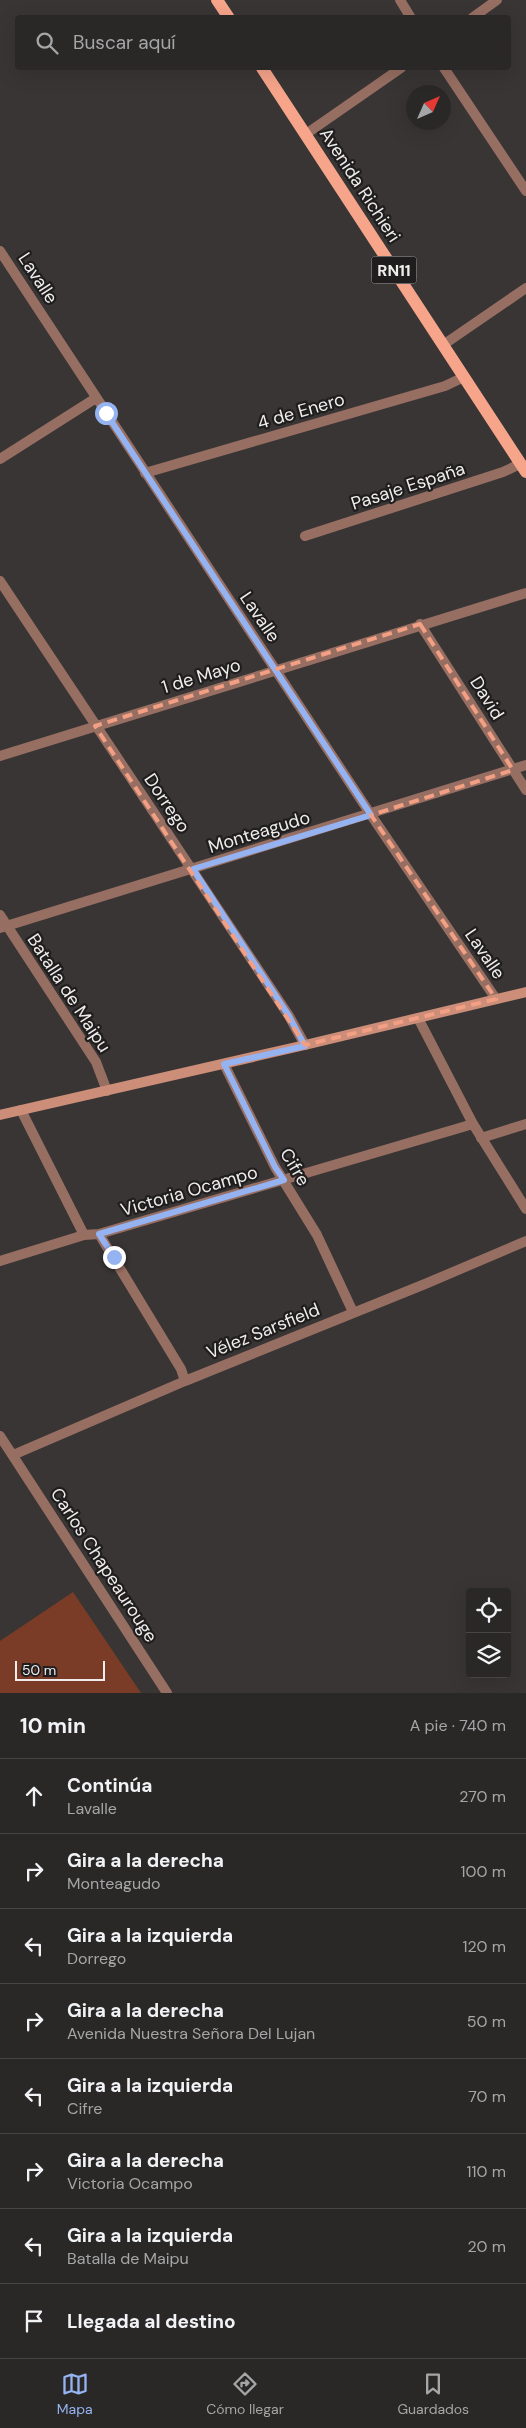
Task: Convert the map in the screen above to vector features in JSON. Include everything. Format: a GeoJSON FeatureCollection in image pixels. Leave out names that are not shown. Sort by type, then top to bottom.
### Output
{"type":"FeatureCollection","features":[{"type":"Feature","properties":{"kind":"main road"},"geometry":{"type":"LineString","coordinates":[[217,0],[227,15]]}},
{"type":"Feature","properties":{"kind":"main road","name":"Avenida Richieri"},"geometry":{"type":"LineString","coordinates":[[263,70],[523,468]]}},
{"type":"Feature","properties":{"kind":"street"},"geometry":{"type":"LineString","coordinates":[[400,0],[409,15]]}},
{"type":"Feature","properties":{"kind":"street"},"geometry":{"type":"LineString","coordinates":[[476,15],[497,0]]}},
{"type":"Feature","properties":{"kind":"street"},"geometry":{"type":"LineString","coordinates":[[306,134],[398,70]]}},
{"type":"Feature","properties":{"kind":"street"},"geometry":{"type":"LineString","coordinates":[[445,70],[526,191]]}},
{"type":"Feature","properties":{"kind":"street","name":"Lavalle"},"geometry":{"type":"LineString","coordinates":[[0,251],[371,815],[496,999]]}},
{"type":"Feature","properties":{"kind":"street"},"geometry":{"type":"LineString","coordinates":[[443,345],[526,288]]}},
{"type":"Feature","properties":{"kind":"street","name":"4 de Enero"},"geometry":{"type":"LineString","coordinates":[[145,473],[445,386],[464,377]]}},
{"type":"Feature","properties":{"kind":"street"},"geometry":{"type":"LineString","coordinates":[[0,459],[96,398]]}},
{"type":"Feature","properties":{"kind":"street","name":"Pasaje España"},"geometry":{"type":"LineString","coordinates":[[306,536],[503,472],[523,468]]}},
{"type":"Feature","properties":{"kind":"street","name":"Dorrego"},"geometry":{"type":"LineString","coordinates":[[0,581],[95,726],[193,869],[289,1016],[305,1046]]}},
{"type":"Feature","properties":{"kind":"street","name":"1 de Mayo"},"geometry":{"type":"LineString","coordinates":[[0,756],[526,592]]}},
{"type":"Feature","properties":{"kind":"street","name":"David"},"geometry":{"type":"LineString","coordinates":[[420,624],[526,790]]}},
{"type":"Feature","properties":{"kind":"street","name":"Monteagudo"},"geometry":{"type":"LineString","coordinates":[[3,927],[371,815],[526,765]]}},
{"type":"Feature","properties":{"kind":"street","name":"Batalla de Maipu"},"geometry":{"type":"LineString","coordinates":[[0,915],[3,927],[96,1062],[107,1091]]}},
{"type":"Feature","properties":{"kind":"street"},"geometry":{"type":"LineString","coordinates":[[0,1115],[305,1046],[526,992]]}},
{"type":"Feature","properties":{"kind":"street"},"geometry":{"type":"LineString","coordinates":[[418,1018],[473,1124],[526,1209]]}},
{"type":"Feature","properties":{"kind":"street","name":"Cifre"},"geometry":{"type":"LineString","coordinates":[[224,1064],[275,1167],[317,1235],[353,1312]]}},
{"type":"Feature","properties":{"kind":"street"},"geometry":{"type":"LineString","coordinates":[[21,1110],[84,1235]]}},
{"type":"Feature","properties":{"kind":"street","name":"Victoria Ocampo"},"geometry":{"type":"LineString","coordinates":[[0,1261],[84,1235],[99,1234],[473,1124]]}},
{"type":"Feature","properties":{"kind":"street"},"geometry":{"type":"LineString","coordinates":[[481,1138],[526,1124]]}},
{"type":"Feature","properties":{"kind":"street"},"geometry":{"type":"LineString","coordinates":[[99,1234],[181,1369],[185,1381]]}},
{"type":"Feature","properties":{"kind":"street","name":"Vélez Sarsfield"},"geometry":{"type":"LineString","coordinates":[[13,1455],[185,1381],[526,1241]]}},
{"type":"Feature","properties":{"kind":"street","name":"Carlos Chapeaurouge"},"geometry":{"type":"LineString","coordinates":[[0,1436],[167,1693]]}},
{"type":"Feature","properties":{"kind":"highlighted area"},"geometry":{"type":"Polygon","coordinates":[[[420,624],[513,770],[371,815],[496,999],[305,1045],[95,726],[420,624]]]}},
{"type":"Feature","properties":{"kind":"shaded area"},"geometry":{"type":"Polygon","coordinates":[[[73,1592],[141,1693],[0,1693],[0,1641],[73,1592]]]}},
{"type":"Feature","properties":{"kind":"route"},"geometry":{"type":"LineString","coordinates":[[106,413],[371,815],[193,869],[289,1016],[305,1046],[224,1064],[275,1167],[284,1180],[99,1234],[114,1257]]}}]}
